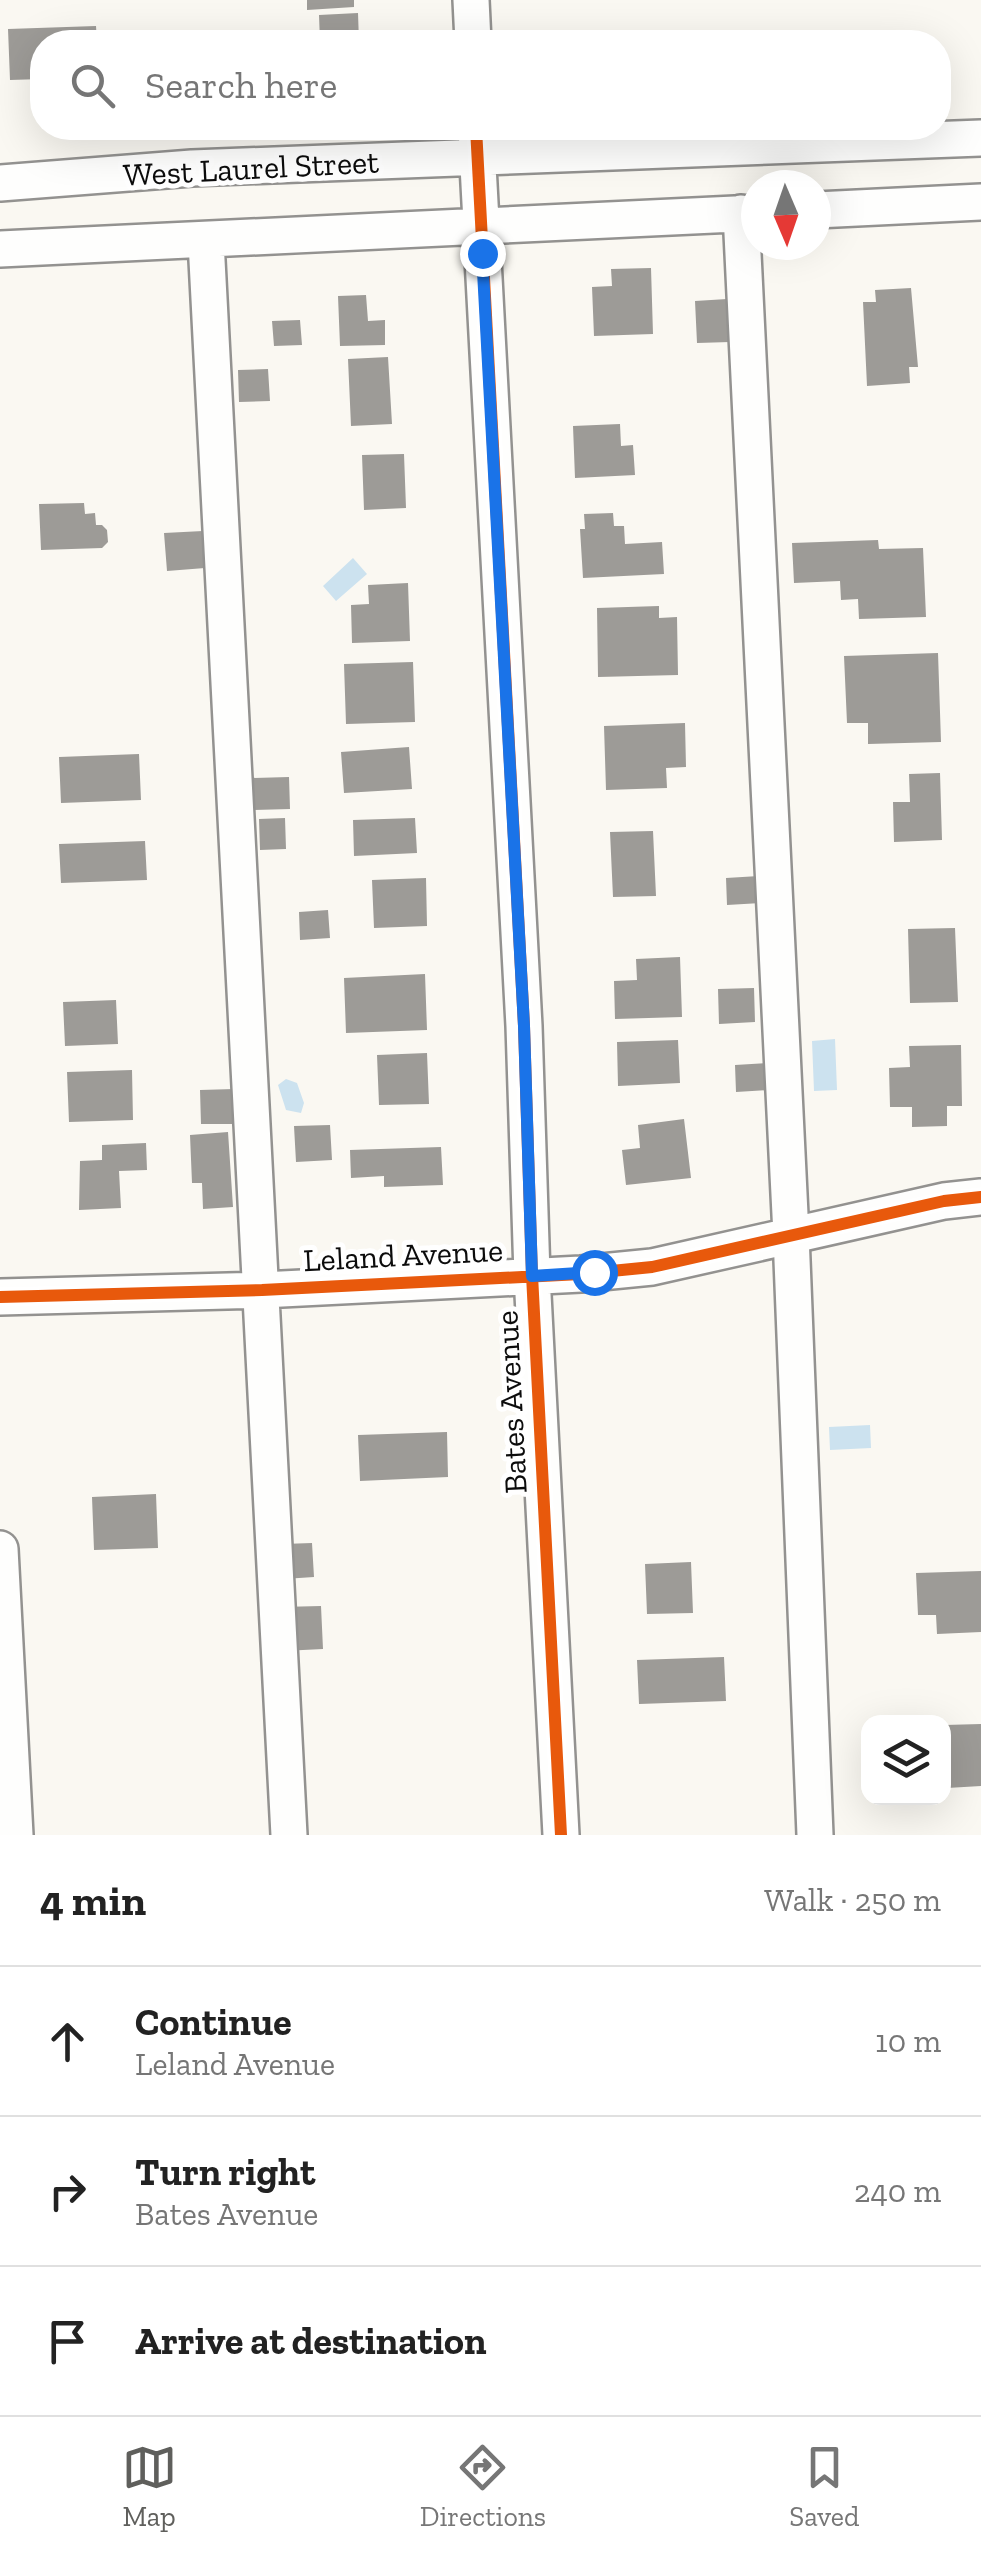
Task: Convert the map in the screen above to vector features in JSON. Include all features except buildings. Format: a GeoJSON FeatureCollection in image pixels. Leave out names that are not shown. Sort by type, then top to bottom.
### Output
{"type":"FeatureCollection","features":[{"type":"Feature","properties":{"kind":"street"},"geometry":{"type":"LineString","coordinates":[[471,0],[472,30]]}},
{"type":"Feature","properties":{"kind":"street","name":"West Laurel Street"},"geometry":{"type":"LineString","coordinates":[[951,138],[981,138]]}},
{"type":"Feature","properties":{"kind":"street","name":"West Laurel Street"},"geometry":{"type":"LineString","coordinates":[[0,183],[477,143],[779,140]]}},
{"type":"Feature","properties":{"kind":"street","name":"Bates Avenue"},"geometry":{"type":"LineString","coordinates":[[477,143],[524,1026],[532,1276],[561,1835]]}},
{"type":"Feature","properties":{"kind":"street"},"geometry":{"type":"LineString","coordinates":[[831,209],[981,202]]}},
{"type":"Feature","properties":{"kind":"street"},"geometry":{"type":"LineString","coordinates":[[0,249],[741,213]]}},
{"type":"Feature","properties":{"kind":"street"},"geometry":{"type":"LineString","coordinates":[[206,241],[288,1835]]}},
{"type":"Feature","properties":{"kind":"street"},"geometry":{"type":"LineString","coordinates":[[751,260],[815,1835]]}},
{"type":"Feature","properties":{"kind":"street","name":"Leland Avenue"},"geometry":{"type":"LineString","coordinates":[[0,1297],[262,1290],[652,1266],[944,1201],[981,1197]]}},
{"type":"Feature","properties":{"kind":"street"},"geometry":{"type":"LineString","coordinates":[[0,1549],[15,1835]]}},
{"type":"Feature","properties":{"kind":"water"},"geometry":{"type":"Polygon","coordinates":[[[353,558],[367,574],[336,601],[323,586],[353,558]]]}},
{"type":"Feature","properties":{"kind":"water"},"geometry":{"type":"Polygon","coordinates":[[[835,1039],[837,1090],[814,1091],[812,1041],[835,1039]]]}},
{"type":"Feature","properties":{"kind":"water"},"geometry":{"type":"Polygon","coordinates":[[[286,1079],[297,1083],[304,1103],[301,1113],[286,1110],[278,1085],[286,1079]]]}},
{"type":"Feature","properties":{"kind":"water"},"geometry":{"type":"Polygon","coordinates":[[[870,1425],[871,1448],[830,1450],[829,1427],[870,1425]]]}},
{"type":"Feature","properties":{"kind":"cycle path"},"geometry":{"type":"LineString","coordinates":[[477,140],[524,1026],[532,1275],[561,1835]]}},
{"type":"Feature","properties":{"kind":"cycle path"},"geometry":{"type":"LineString","coordinates":[[0,1297],[262,1290],[652,1267],[944,1201],[981,1197]]}},
{"type":"Feature","properties":{"kind":"route"},"geometry":{"type":"LineString","coordinates":[[482,253],[524,1026],[532,1276],[594,1272]]}}]}
